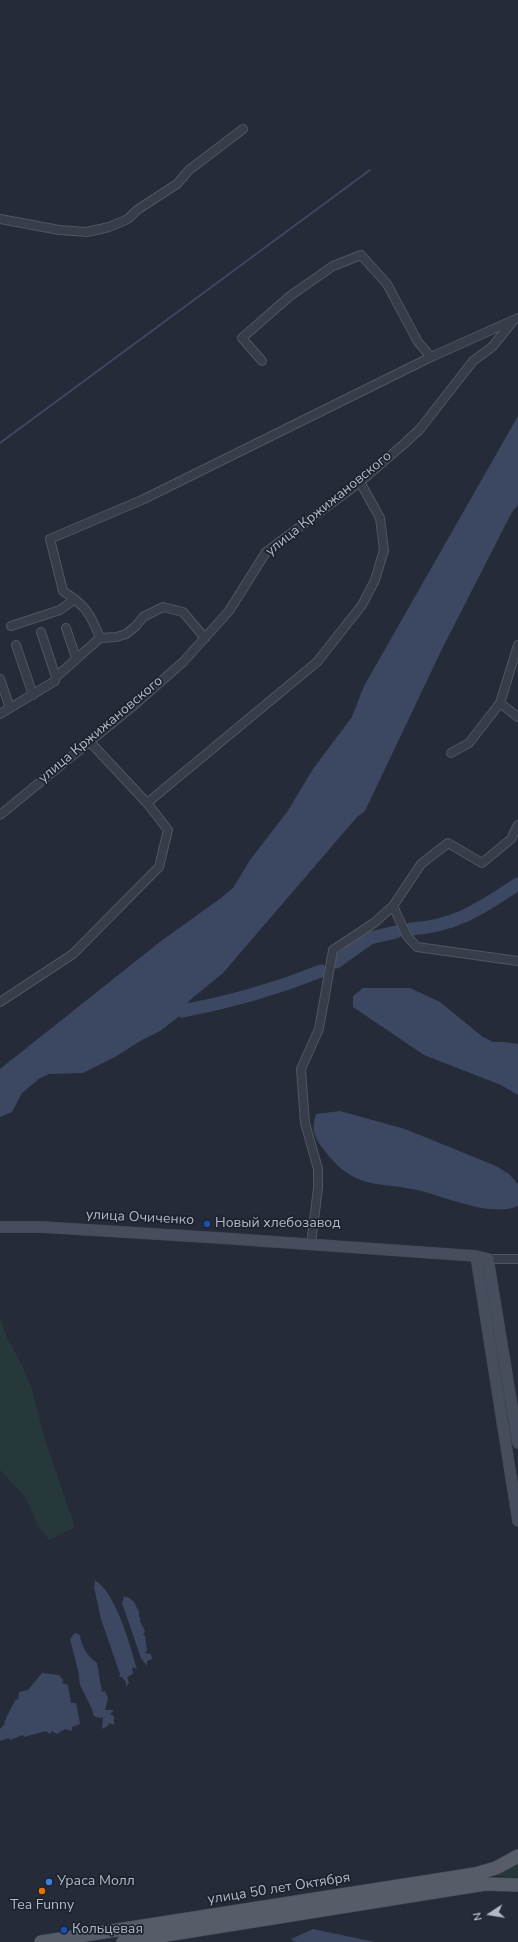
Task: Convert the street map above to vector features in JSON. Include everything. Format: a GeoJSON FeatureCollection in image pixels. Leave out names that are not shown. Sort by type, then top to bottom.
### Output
{"type":"FeatureCollection","features":[{"type":"Feature","properties":{"kind":"main road","name":"улица 50 лет Октября"},"geometry":{"type":"LineString","coordinates":[[41,1942],[475,1874],[496,1868],[518,1856]]}},
{"type":"Feature","properties":{"kind":"main road","name":"улица 50 лет Октября"},"geometry":{"type":"LineString","coordinates":[[123,1942],[485,1884],[518,1885]]}},
{"type":"Feature","properties":{"kind":"street"},"geometry":{"type":"LineString","coordinates":[[0,219],[59,230],[87,232],[109,227],[128,219],[137,210],[177,184],[189,170],[243,129]]}},
{"type":"Feature","properties":{"kind":"street"},"geometry":{"type":"LineString","coordinates":[[262,361],[242,338],[290,296],[333,266],[361,255],[387,284],[418,342],[431,357]]}},
{"type":"Feature","properties":{"kind":"street","name":"улица Кржижановского"},"geometry":{"type":"LineString","coordinates":[[75,599],[63,591],[50,539],[144,499],[431,357],[516,319]]}},
{"type":"Feature","properties":{"kind":"street","name":"улица Кржижановского"},"geometry":{"type":"LineString","coordinates":[[0,815],[132,707],[183,662],[229,611],[266,552],[360,482],[420,429],[473,361],[492,347],[516,319]]}},
{"type":"Feature","properties":{"kind":"street"},"geometry":{"type":"LineString","coordinates":[[147,803],[317,662],[362,605],[376,580],[384,550],[380,518],[360,482]]}},
{"type":"Feature","properties":{"kind":"street"},"geometry":{"type":"LineString","coordinates":[[11,626],[60,610],[75,599],[90,613],[100,638]]}},
{"type":"Feature","properties":{"kind":"street"},"geometry":{"type":"LineString","coordinates":[[0,714],[55,681],[56,677],[100,638],[116,638],[126,634],[136,626],[143,616],[163,607],[183,612],[205,638]]}},
{"type":"Feature","properties":{"kind":"street"},"geometry":{"type":"LineString","coordinates":[[66,628],[76,658]]}},
{"type":"Feature","properties":{"kind":"street"},"geometry":{"type":"LineString","coordinates":[[41,632],[56,677]]}},
{"type":"Feature","properties":{"kind":"street"},"geometry":{"type":"LineString","coordinates":[[16,645],[32,695]]}},
{"type":"Feature","properties":{"kind":"street"},"geometry":{"type":"LineString","coordinates":[[451,753],[469,743],[500,703],[518,645]]}},
{"type":"Feature","properties":{"kind":"street"},"geometry":{"type":"LineString","coordinates":[[0,679],[10,708]]}},
{"type":"Feature","properties":{"kind":"street"},"geometry":{"type":"LineString","coordinates":[[500,703],[518,717]]}},
{"type":"Feature","properties":{"kind":"street"},"geometry":{"type":"LineString","coordinates":[[0,1002],[73,954],[159,867],[168,830],[147,803],[89,741]]}},
{"type":"Feature","properties":{"kind":"street"},"geometry":{"type":"LineString","coordinates":[[311,1244],[318,1188],[318,1169],[305,1123],[300,1069],[319,1029],[333,950],[374,922],[393,906],[421,864],[448,843],[482,863],[511,839],[518,825]]}},
{"type":"Feature","properties":{"kind":"street"},"geometry":{"type":"LineString","coordinates":[[393,906],[407,936],[417,947],[518,962]]}},
{"type":"Feature","properties":{"kind":"street","name":"улица Очиченко"},"geometry":{"type":"LineString","coordinates":[[0,1227],[42,1227],[311,1244],[476,1256],[488,1259],[518,1260]]}},
{"type":"Feature","properties":{"kind":"street"},"geometry":{"type":"LineString","coordinates":[[476,1256],[518,1521]]}},
{"type":"Feature","properties":{"kind":"street"},"geometry":{"type":"LineString","coordinates":[[488,1259],[518,1443]]}},
{"type":"Feature","properties":{"kind":"shaded area"},"geometry":{"type":"Polygon","coordinates":[[[0,1316],[7,1338],[20,1361],[31,1386],[46,1443],[75,1527],[49,1540],[38,1525],[24,1495],[0,1470],[0,1316]]]}},
{"type":"Feature","properties":{"kind":"shaded area"},"geometry":{"type":"Polygon","coordinates":[[[518,1864],[518,1878],[493,1875],[518,1864]]]}},
{"type":"Feature","properties":{"kind":"water"},"geometry":{"type":"Polygon","coordinates":[[[518,416],[518,505],[512,512],[442,649],[365,811],[357,817],[223,973],[190,1000],[177,1018],[160,1031],[142,1040],[115,1057],[83,1073],[49,1074],[40,1078],[22,1093],[12,1112],[0,1117],[0,1069],[161,941],[233,888],[250,860],[287,812],[313,769],[352,717],[364,686],[518,416]]]}},
{"type":"Feature","properties":{"kind":"water"},"geometry":{"type":"Polygon","coordinates":[[[363,988],[410,988],[440,1002],[483,1037],[493,1042],[518,1044],[518,1095],[501,1085],[424,1055],[353,1007],[353,996],[363,988]]]}},
{"type":"Feature","properties":{"kind":"water"},"geometry":{"type":"Polygon","coordinates":[[[340,1111],[405,1129],[496,1166],[509,1174],[518,1184],[518,1206],[507,1209],[481,1208],[417,1190],[366,1182],[356,1178],[335,1163],[324,1150],[314,1133],[316,1114],[340,1111]]]}},
{"type":"Feature","properties":{"kind":"water"},"geometry":{"type":"Polygon","coordinates":[[[95,1580],[103,1587],[116,1608],[126,1633],[137,1669],[132,1667],[133,1674],[127,1677],[129,1683],[126,1687],[126,1682],[122,1677],[119,1677],[120,1674],[101,1619],[94,1587],[95,1580]]]}},
{"type":"Feature","properties":{"kind":"water"},"geometry":{"type":"Polygon","coordinates":[[[124,1596],[127,1598],[127,1596],[134,1602],[139,1612],[139,1618],[140,1616],[140,1621],[145,1631],[143,1635],[145,1636],[147,1650],[145,1653],[151,1654],[152,1659],[147,1661],[147,1666],[141,1658],[122,1603],[124,1596]]]}},
{"type":"Feature","properties":{"kind":"water"},"geometry":{"type":"Polygon","coordinates":[[[75,1633],[80,1635],[86,1651],[97,1663],[102,1692],[105,1691],[108,1698],[105,1710],[114,1710],[110,1714],[114,1716],[114,1725],[109,1723],[108,1726],[102,1729],[103,1717],[100,1718],[94,1716],[80,1685],[78,1670],[70,1639],[75,1633]]]}},
{"type":"Feature","properties":{"kind":"water"},"geometry":{"type":"Polygon","coordinates":[[[42,1673],[59,1675],[63,1680],[62,1683],[68,1685],[71,1703],[76,1703],[80,1724],[72,1727],[72,1731],[65,1729],[57,1734],[52,1731],[50,1734],[46,1731],[0,1741],[0,1729],[5,1724],[4,1721],[6,1720],[16,1699],[18,1700],[19,1692],[28,1690],[42,1673]]]}},
{"type":"Feature","properties":{"kind":"water"},"geometry":{"type":"Polygon","coordinates":[[[313,1929],[375,1942],[295,1942],[291,1939],[313,1929]]]}},
{"type":"Feature","properties":{"kind":"waterway"},"geometry":{"type":"LineString","coordinates":[[0,443],[370,170]]}},
{"type":"Feature","properties":{"kind":"waterway"},"geometry":{"type":"LineString","coordinates":[[411,929],[442,924],[455,920],[480,908],[518,884]]}},
{"type":"Feature","properties":{"kind":"waterway"},"geometry":{"type":"LineString","coordinates":[[336,962],[370,938],[396,932]]}},
{"type":"Feature","properties":{"kind":"waterway"},"geometry":{"type":"LineString","coordinates":[[182,1011],[252,995],[321,971]]}},
{"type":"Feature","properties":{"kind":"place","name":"Новый хлебозавод"},"geometry":{"type":"Point","coordinates":[207,1224]}},
{"type":"Feature","properties":{"kind":"place","name":"Ураса Молл"},"geometry":{"type":"Point","coordinates":[49,1882]}},
{"type":"Feature","properties":{"kind":"place","name":"Tea Funny"},"geometry":{"type":"Point","coordinates":[42,1891]}},
{"type":"Feature","properties":{"kind":"place","name":"Кольцевая"},"geometry":{"type":"Point","coordinates":[64,1930]}}]}
